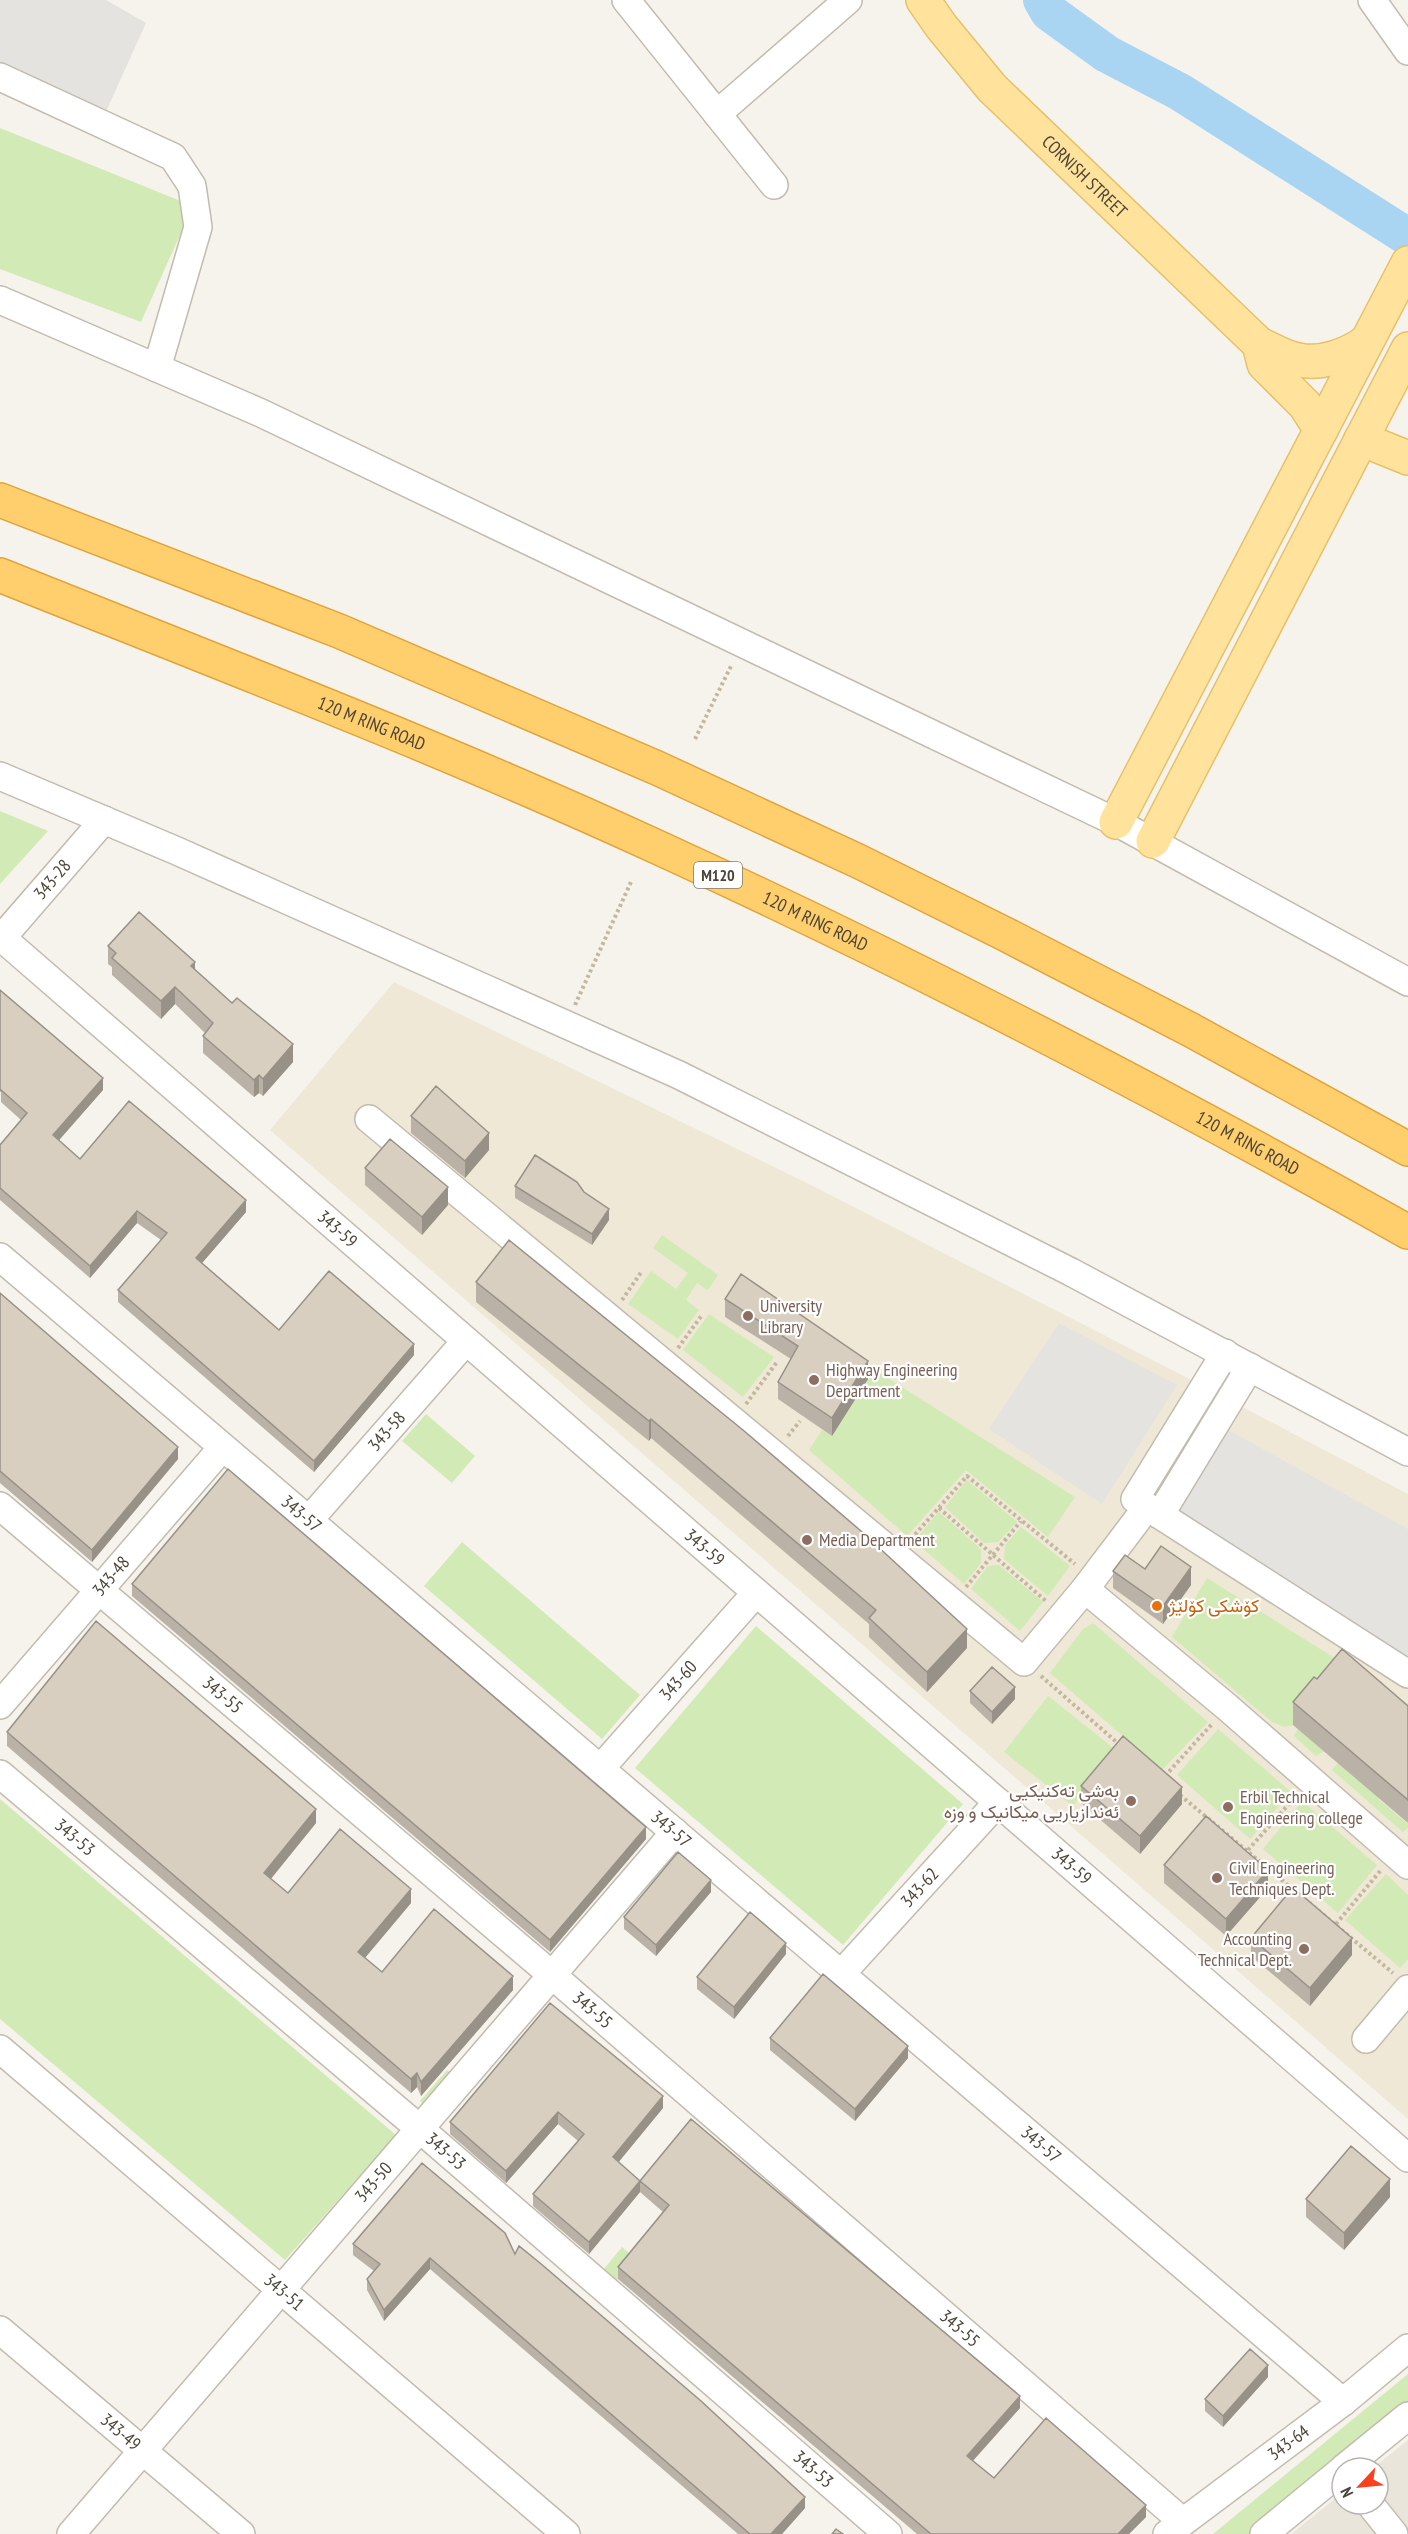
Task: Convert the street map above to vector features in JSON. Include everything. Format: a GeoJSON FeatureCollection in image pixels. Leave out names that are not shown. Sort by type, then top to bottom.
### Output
{"type":"FeatureCollection","features":[{"type":"Feature","properties":{"kind":"highway"},"geometry":{"type":"LineString","coordinates":[[0,500],[339,631],[657,768],[858,861],[1005,934],[1191,1030],[1408,1149]]}},
{"type":"Feature","properties":{"kind":"highway","name":"120 M RING ROAD"},"geometry":{"type":"LineString","coordinates":[[0,575],[350,714],[666,850],[868,945],[1059,1042],[1408,1232]]}},
{"type":"Feature","properties":{"kind":"main road","name":"CORNISH STREET"},"geometry":{"type":"LineString","coordinates":[[923,0],[941,26],[992,88],[1259,344],[1298,360],[1314,361],[1345,354],[1366,342]]}},
{"type":"Feature","properties":{"kind":"main road"},"geometry":{"type":"LineString","coordinates":[[1116,822],[1408,263]]}},
{"type":"Feature","properties":{"kind":"main road","name":"CORNISH STREET"},"geometry":{"type":"LineString","coordinates":[[1259,344],[1264,364],[1305,405],[1321,430]]}},
{"type":"Feature","properties":{"kind":"main road"},"geometry":{"type":"LineString","coordinates":[[1153,841],[1403,358]]}},
{"type":"Feature","properties":{"kind":"main road"},"geometry":{"type":"LineString","coordinates":[[1361,439],[1408,458]]}},
{"type":"Feature","properties":{"kind":"street"},"geometry":{"type":"LineString","coordinates":[[626,0],[774,185]]}},
{"type":"Feature","properties":{"kind":"street"},"geometry":{"type":"LineString","coordinates":[[717,114],[848,0]]}},
{"type":"Feature","properties":{"kind":"street"},"geometry":{"type":"LineString","coordinates":[[1372,0],[1408,51]]}},
{"type":"Feature","properties":{"kind":"street"},"geometry":{"type":"LineString","coordinates":[[0,77],[173,157],[192,186],[198,227],[157,368]]}},
{"type":"Feature","properties":{"kind":"street"},"geometry":{"type":"LineString","coordinates":[[0,300],[261,413],[1116,822],[1408,982]]}},
{"type":"Feature","properties":{"kind":"street"},"geometry":{"type":"LineString","coordinates":[[0,776],[679,1075],[1071,1272],[1408,1452]]}},
{"type":"Feature","properties":{"kind":"street","name":"343-28"},"geometry":{"type":"LineString","coordinates":[[1,939],[104,820]]}},
{"type":"Feature","properties":{"kind":"street","name":"343-59"},"geometry":{"type":"LineString","coordinates":[[1,939],[1408,2158]]}},
{"type":"Feature","properties":{"kind":"street"},"geometry":{"type":"LineString","coordinates":[[369,1119],[1024,1662],[1064,1616],[1148,1507],[1251,1367]]}},
{"type":"Feature","properties":{"kind":"street","name":"343-57"},"geometry":{"type":"LineString","coordinates":[[0,1257],[1343,2402]]}},
{"type":"Feature","properties":{"kind":"street","name":"343-58"},"geometry":{"type":"LineString","coordinates":[[309,1520],[466,1341]]}},
{"type":"Feature","properties":{"kind":"street"},"geometry":{"type":"LineString","coordinates":[[1148,1507],[1225,1353]]}},
{"type":"Feature","properties":{"kind":"street","name":"343-48"},"geometry":{"type":"LineString","coordinates":[[0,1705],[222,1448]]}},
{"type":"Feature","properties":{"kind":"street","name":"343-55"},"geometry":{"type":"LineString","coordinates":[[0,1506],[552,1975],[1174,2528]]}},
{"type":"Feature","properties":{"kind":"street"},"geometry":{"type":"LineString","coordinates":[[1148,1507],[1408,1674]]}},
{"type":"Feature","properties":{"kind":"street"},"geometry":{"type":"LineString","coordinates":[[1088,1583],[1401,1859]]}},
{"type":"Feature","properties":{"kind":"street","name":"343-60"},"geometry":{"type":"LineString","coordinates":[[600,1769],[756,1593]]}},
{"type":"Feature","properties":{"kind":"street","name":"343-53"},"geometry":{"type":"LineString","coordinates":[[0,1774],[420,2129],[888,2534]]}},
{"type":"Feature","properties":{"kind":"street","name":"343-62"},"geometry":{"type":"LineString","coordinates":[[841,1974],[998,1802]]}},
{"type":"Feature","properties":{"kind":"street","name":"343-50"},"geometry":{"type":"LineString","coordinates":[[71,2534],[675,1832]]}},
{"type":"Feature","properties":{"kind":"street"},"geometry":{"type":"LineString","coordinates":[[1366,2039],[1404,1983]]}},
{"type":"Feature","properties":{"kind":"street","name":"343-51"},"geometry":{"type":"LineString","coordinates":[[0,2049],[566,2534]]}},
{"type":"Feature","properties":{"kind":"street","name":"343-49"},"geometry":{"type":"LineString","coordinates":[[0,2330],[241,2534]]}},
{"type":"Feature","properties":{"kind":"street","name":"343-64"},"geometry":{"type":"LineString","coordinates":[[1174,2528],[1343,2402],[1408,2348]]}},
{"type":"Feature","properties":{"kind":"street"},"geometry":{"type":"LineString","coordinates":[[1360,2456],[1408,2416]]}},
{"type":"Feature","properties":{"kind":"street"},"geometry":{"type":"LineString","coordinates":[[1264,2534],[1330,2481]]}},
{"type":"Feature","properties":{"kind":"street"},"geometry":{"type":"LineString","coordinates":[[1380,2516],[1394,2534]]}},
{"type":"Feature","properties":{"kind":"path"},"geometry":{"type":"LineString","coordinates":[[696,739],[742,643]]}},
{"type":"Feature","properties":{"kind":"path"},"geometry":{"type":"LineString","coordinates":[[566,1024],[631,882]]}},
{"type":"Feature","properties":{"kind":"path"},"geometry":{"type":"LineString","coordinates":[[608,1318],[642,1271]]}},
{"type":"Feature","properties":{"kind":"path"},"geometry":{"type":"LineString","coordinates":[[665,1365],[702,1315]]}},
{"type":"Feature","properties":{"kind":"path"},"geometry":{"type":"LineString","coordinates":[[734,1422],[777,1362]]}},
{"type":"Feature","properties":{"kind":"path"},"geometry":{"type":"LineString","coordinates":[[896,1557],[968,1476],[1088,1583]]}},
{"type":"Feature","properties":{"kind":"path"},"geometry":{"type":"LineString","coordinates":[[939,1508],[1064,1616]]}},
{"type":"Feature","properties":{"kind":"path"},"geometry":{"type":"LineString","coordinates":[[952,1604],[1021,1521]]}},
{"type":"Feature","properties":{"kind":"path"},"geometry":{"type":"LineString","coordinates":[[1024,1662],[1127,1751]]}},
{"type":"Feature","properties":{"kind":"path"},"geometry":{"type":"LineString","coordinates":[[1161,1781],[1227,1707]]}},
{"type":"Feature","properties":{"kind":"path"},"geometry":{"type":"LineString","coordinates":[[1248,1850],[1310,1780]]}},
{"type":"Feature","properties":{"kind":"path"},"geometry":{"type":"LineString","coordinates":[[1179,1795],[1248,1850],[1404,1983]]}},
{"type":"Feature","properties":{"kind":"path"},"geometry":{"type":"LineString","coordinates":[[1336,1924],[1401,1859]]}},
{"type":"Feature","properties":{"kind":"shaded area"},"geometry":{"type":"Polygon","coordinates":[[[0,0],[106,0],[146,23],[104,116],[0,65],[0,0]]]}},
{"type":"Feature","properties":{"kind":"shaded area","name":"Erbil Technical Engineering college"},"geometry":{"type":"Polygon","coordinates":[[[394,982],[809,1184],[1408,1494],[1408,2119],[270,1130],[394,982]]]}},
{"type":"Feature","properties":{"kind":"shaded area"},"geometry":{"type":"Polygon","coordinates":[[[1059,1323],[1177,1385],[1102,1504],[989,1429],[1059,1323]]]}},
{"type":"Feature","properties":{"kind":"shaded area"},"geometry":{"type":"Polygon","coordinates":[[[1223,1427],[1408,1529],[1408,1667],[1172,1517],[1223,1427]]]}},
{"type":"Feature","properties":{"kind":"shaded area"},"geometry":{"type":"Polygon","coordinates":[[[1408,2440],[1408,2534],[1291,2534],[1330,2503],[1330,2516],[1390,2516],[1390,2456],[1388,2456],[1408,2440]]]}},
{"type":"Feature","properties":{"kind":"green space"},"geometry":{"type":"Polygon","coordinates":[[[0,128],[193,206],[141,322],[0,269],[0,128]]]}},
{"type":"Feature","properties":{"kind":"green space"},"geometry":{"type":"Polygon","coordinates":[[[0,811],[48,831],[0,884],[0,811]]]}},
{"type":"Feature","properties":{"kind":"green space"},"geometry":{"type":"Polygon","coordinates":[[[662,1235],[718,1275],[708,1290],[697,1283],[686,1300],[699,1310],[678,1339],[628,1304],[651,1271],[676,1289],[688,1273],[653,1248],[662,1235]]]}},
{"type":"Feature","properties":{"kind":"green space"},"geometry":{"type":"Polygon","coordinates":[[[709,1314],[774,1357],[743,1397],[683,1350],[709,1314]]]}},
{"type":"Feature","properties":{"kind":"green space"},"geometry":{"type":"Polygon","coordinates":[[[875,1370],[1075,1497],[1048,1537],[966,1470],[907,1536],[809,1450],[822,1430],[832,1436],[875,1370]]]}},
{"type":"Feature","properties":{"kind":"green space"},"geometry":{"type":"Polygon","coordinates":[[[426,1414],[475,1456],[452,1483],[402,1441],[426,1414]]]}},
{"type":"Feature","properties":{"kind":"green space"},"geometry":{"type":"Polygon","coordinates":[[[967,1480],[1017,1522],[998,1542],[984,1543],[945,1507],[967,1480]]]}},
{"type":"Feature","properties":{"kind":"green space"},"geometry":{"type":"Polygon","coordinates":[[[939,1512],[981,1549],[981,1563],[964,1584],[914,1541],[939,1512]]]}},
{"type":"Feature","properties":{"kind":"green space"},"geometry":{"type":"Polygon","coordinates":[[[1021,1527],[1070,1566],[1048,1596],[1004,1559],[1005,1545],[1021,1527]]]}},
{"type":"Feature","properties":{"kind":"green space"},"geometry":{"type":"Polygon","coordinates":[[[462,1542],[640,1695],[602,1739],[424,1586],[462,1542]]]}},
{"type":"Feature","properties":{"kind":"green space"},"geometry":{"type":"Polygon","coordinates":[[[999,1565],[1043,1602],[1020,1631],[971,1589],[988,1566],[999,1565]]]}},
{"type":"Feature","properties":{"kind":"green space"},"geometry":{"type":"Polygon","coordinates":[[[1207,1578],[1408,1704],[1408,1729],[1293,1725],[1284,1727],[1272,1722],[1172,1637],[1207,1578]]]}},
{"type":"Feature","properties":{"kind":"green space"},"geometry":{"type":"Polygon","coordinates":[[[1093,1623],[1208,1722],[1162,1770],[1050,1673],[1083,1629],[1093,1623]]]}},
{"type":"Feature","properties":{"kind":"green space"},"geometry":{"type":"Polygon","coordinates":[[[756,1626],[963,1804],[843,1945],[635,1768],[756,1626]]]}},
{"type":"Feature","properties":{"kind":"green space"},"geometry":{"type":"Polygon","coordinates":[[[1048,1696],[1116,1750],[1073,1806],[1004,1752],[1048,1696]]]}},
{"type":"Feature","properties":{"kind":"green space"},"geometry":{"type":"Polygon","coordinates":[[[1218,1729],[1291,1792],[1250,1839],[1177,1775],[1218,1729]]]}},
{"type":"Feature","properties":{"kind":"green space"},"geometry":{"type":"Polygon","coordinates":[[[1298,1729],[1324,1751],[1316,1756],[1294,1736],[1298,1729]]]}},
{"type":"Feature","properties":{"kind":"green space"},"geometry":{"type":"Polygon","coordinates":[[[1338,1763],[1398,1774],[1378,1799],[1408,1824],[1408,1828],[1403,1832],[1332,1770],[1338,1763]]]}},
{"type":"Feature","properties":{"kind":"green space"},"geometry":{"type":"Polygon","coordinates":[[[0,1799],[396,2135],[285,2260],[0,2019],[0,1799]]]}},
{"type":"Feature","properties":{"kind":"green space"},"geometry":{"type":"Polygon","coordinates":[[[1302,1801],[1377,1865],[1338,1913],[1263,1849],[1302,1801]]]}},
{"type":"Feature","properties":{"kind":"green space"},"geometry":{"type":"Polygon","coordinates":[[[1386,1874],[1408,1895],[1408,1959],[1400,1968],[1345,1920],[1386,1874]]]}},
{"type":"Feature","properties":{"kind":"green space"},"geometry":{"type":"Polygon","coordinates":[[[447,2070],[454,2077],[427,2108],[420,2101],[447,2070]]]}},
{"type":"Feature","properties":{"kind":"green space"},"geometry":{"type":"Polygon","coordinates":[[[622,2247],[635,2258],[617,2280],[604,2269],[622,2247]]]}},
{"type":"Feature","properties":{"kind":"green space"},"geometry":{"type":"Polygon","coordinates":[[[1408,2374],[1408,2404],[1344,2456],[1330,2456],[1330,2468],[1249,2534],[1213,2534],[1408,2374]]]}},
{"type":"Feature","properties":{"kind":"building"},"geometry":{"type":"Polygon","coordinates":[[[139,912],[195,962],[191,966],[232,1003],[237,998],[293,1044],[263,1079],[259,1075],[254,1080],[203,1036],[213,1023],[175,987],[161,1001],[112,958],[116,953],[108,946],[139,912]]]}},
{"type":"Feature","properties":{"kind":"building"},"geometry":{"type":"Polygon","coordinates":[[[0,990],[103,1078],[53,1135],[80,1159],[129,1101],[246,1200],[196,1258],[279,1330],[329,1271],[414,1344],[314,1461],[118,1290],[167,1233],[137,1211],[90,1266],[0,1188],[0,1145],[27,1113],[0,1091],[0,990]]]}},
{"type":"Feature","properties":{"kind":"building"},"geometry":{"type":"Polygon","coordinates":[[[436,1086],[489,1133],[465,1161],[411,1116],[436,1086]]]}},
{"type":"Feature","properties":{"kind":"building"},"geometry":{"type":"Polygon","coordinates":[[[390,1139],[448,1187],[422,1217],[365,1168],[390,1139]]]}},
{"type":"Feature","properties":{"kind":"building"},"geometry":{"type":"Polygon","coordinates":[[[535,1155],[577,1182],[584,1192],[609,1209],[592,1234],[515,1186],[535,1155]]]}},
{"type":"Feature","properties":{"kind":"building"},"geometry":{"type":"Polygon","coordinates":[[[509,1240],[743,1430],[861,1531],[967,1629],[927,1672],[869,1618],[876,1610],[651,1419],[649,1421],[476,1282],[509,1240]]]}},
{"type":"Feature","properties":{"kind":"building"},"geometry":{"type":"Polygon","coordinates":[[[741,1274],[868,1361],[832,1418],[778,1382],[798,1346],[725,1299],[741,1274]]]}},
{"type":"Feature","properties":{"kind":"building"},"geometry":{"type":"Polygon","coordinates":[[[0,1293],[178,1447],[92,1550],[0,1471],[0,1293]]]}},
{"type":"Feature","properties":{"kind":"building"},"geometry":{"type":"Polygon","coordinates":[[[228,1469],[646,1827],[550,1940],[132,1584],[228,1469]]]}},
{"type":"Feature","properties":{"kind":"building"},"geometry":{"type":"Polygon","coordinates":[[[1161,1546],[1191,1567],[1163,1606],[1113,1571],[1125,1555],[1145,1569],[1161,1546]]]}},
{"type":"Feature","properties":{"kind":"building"},"geometry":{"type":"Polygon","coordinates":[[[96,1621],[316,1809],[264,1873],[288,1893],[340,1829],[411,1889],[358,1952],[382,1972],[434,1909],[513,1976],[421,2082],[417,2073],[411,2079],[7,1732],[96,1621]]]}},
{"type":"Feature","properties":{"kind":"building"},"geometry":{"type":"Polygon","coordinates":[[[1342,1649],[1408,1706],[1408,1800],[1293,1702],[1314,1677],[1317,1679],[1342,1649]]]}},
{"type":"Feature","properties":{"kind":"building"},"geometry":{"type":"Polygon","coordinates":[[[992,1667],[1015,1687],[992,1712],[970,1691],[992,1667]]]}},
{"type":"Feature","properties":{"kind":"building"},"geometry":{"type":"Polygon","coordinates":[[[1123,1736],[1182,1787],[1140,1836],[1081,1786],[1123,1736]]]}},
{"type":"Feature","properties":{"kind":"building"},"geometry":{"type":"Polygon","coordinates":[[[1206,1816],[1268,1870],[1226,1919],[1164,1865],[1206,1816]]]}},
{"type":"Feature","properties":{"kind":"building"},"geometry":{"type":"Polygon","coordinates":[[[678,1852],[711,1880],[656,1945],[624,1917],[678,1852]]]}},
{"type":"Feature","properties":{"kind":"building"},"geometry":{"type":"Polygon","coordinates":[[[1290,1891],[1297,1891],[1352,1938],[1310,1988],[1251,1938],[1290,1891]]]}},
{"type":"Feature","properties":{"kind":"building"},"geometry":{"type":"Polygon","coordinates":[[[750,1912],[786,1943],[734,2007],[697,1977],[750,1912]]]}},
{"type":"Feature","properties":{"kind":"building"},"geometry":{"type":"Polygon","coordinates":[[[823,1974],[908,2046],[855,2109],[770,2038],[823,1974]]]}},
{"type":"Feature","properties":{"kind":"building"},"geometry":{"type":"Polygon","coordinates":[[[550,2003],[663,2096],[613,2157],[640,2181],[589,2242],[533,2194],[584,2134],[558,2112],[506,2171],[450,2122],[550,2003]]]}},
{"type":"Feature","properties":{"kind":"building"},"geometry":{"type":"Polygon","coordinates":[[[691,2119],[1020,2396],[967,2456],[994,2478],[1046,2418],[1146,2505],[1118,2534],[931,2534],[618,2267],[669,2205],[640,2181],[691,2119]]]}},
{"type":"Feature","properties":{"kind":"building"},"geometry":{"type":"Polygon","coordinates":[[[1351,2146],[1390,2179],[1344,2233],[1306,2199],[1351,2146]]]}},
{"type":"Feature","properties":{"kind":"building"},"geometry":{"type":"Polygon","coordinates":[[[422,2163],[505,2233],[515,2254],[519,2246],[540,2263],[701,2401],[805,2497],[771,2534],[750,2534],[430,2258],[384,2310],[367,2279],[380,2264],[353,2244],[422,2163]]]}},
{"type":"Feature","properties":{"kind":"building"},"geometry":{"type":"Polygon","coordinates":[[[1250,2349],[1268,2365],[1223,2416],[1205,2399],[1250,2349]]]}},
{"type":"Feature","properties":{"kind":"building"},"geometry":{"type":"Polygon","coordinates":[[[836,2529],[843,2534],[832,2534],[836,2529]]]}},
{"type":"Feature","properties":{"kind":"waterway"},"geometry":{"type":"LineString","coordinates":[[1042,0],[1049,12],[1107,54],[1180,92],[1408,237]]}},
{"type":"Feature","properties":{"kind":"place","name":"University Library"},"geometry":{"type":"Point","coordinates":[748,1316]}},
{"type":"Feature","properties":{"kind":"place","name":"Highway Engineering Department"},"geometry":{"type":"Point","coordinates":[814,1380]}},
{"type":"Feature","properties":{"kind":"place","name":"Media Department"},"geometry":{"type":"Point","coordinates":[807,1540]}},
{"type":"Feature","properties":{"kind":"place","name":"کۆشکی کۆلێژ"},"geometry":{"type":"Point","coordinates":[1157,1606]}},
{"type":"Feature","properties":{"kind":"place","name":"بەشی تەکنیکیی ئەندازیاریی میکانیک و وزە"},"geometry":{"type":"Point","coordinates":[1131,1801]}},
{"type":"Feature","properties":{"kind":"place","name":"Erbil Technical Engineering college"},"geometry":{"type":"Point","coordinates":[1228,1807]}},
{"type":"Feature","properties":{"kind":"place","name":"Civil Engineering Techniques Dept."},"geometry":{"type":"Point","coordinates":[1217,1878]}},
{"type":"Feature","properties":{"kind":"place","name":"Accounting Technical Dept."},"geometry":{"type":"Point","coordinates":[1304,1949]}}]}
